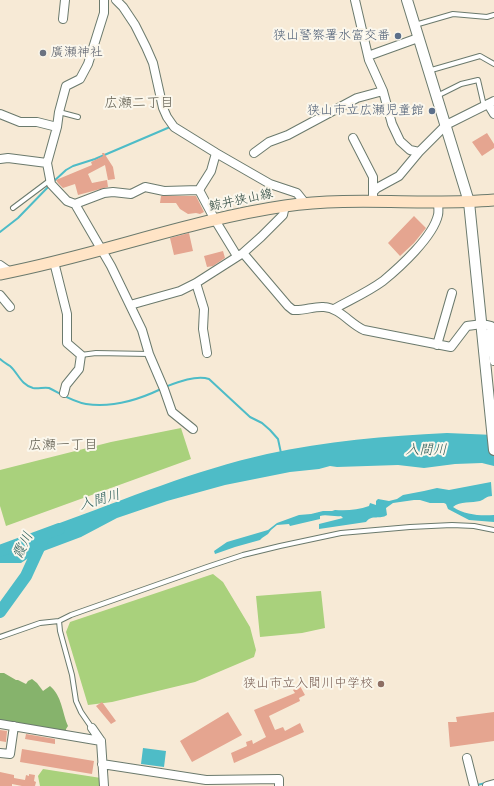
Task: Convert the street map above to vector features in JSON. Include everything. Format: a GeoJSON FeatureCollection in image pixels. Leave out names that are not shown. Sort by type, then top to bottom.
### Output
{"type":"FeatureCollection","features":[{"type":"Feature","properties":{"kind":"main road","name":"鯨井狭山線"},"geometry":{"type":"LineString","coordinates":[[5,273],[54,262],[214,220],[305,203],[373,197],[438,202],[494,200]]}},
{"type":"Feature","properties":{"kind":"street"},"geometry":{"type":"LineString","coordinates":[[63,19],[65,0]]}},
{"type":"Feature","properties":{"kind":"street"},"geometry":{"type":"LineString","coordinates":[[104,0],[104,13],[88,64],[80,79],[66,86],[47,163],[50,183],[66,201],[75,204],[104,193],[113,192],[132,194],[146,187],[164,191],[199,190]]}},
{"type":"Feature","properties":{"kind":"street"},"geometry":{"type":"LineString","coordinates":[[116,0],[123,7],[134,24],[146,47],[153,63],[167,117],[174,126],[216,154],[270,184],[297,193],[305,203]]}},
{"type":"Feature","properties":{"kind":"street"},"geometry":{"type":"LineString","coordinates":[[356,0],[368,56],[383,91],[392,124],[400,141],[410,150],[420,152]]}},
{"type":"Feature","properties":{"kind":"street"},"geometry":{"type":"LineString","coordinates":[[407,0],[469,202],[494,450]]}},
{"type":"Feature","properties":{"kind":"street"},"geometry":{"type":"LineString","coordinates":[[368,56],[418,38]]}},
{"type":"Feature","properties":{"kind":"street"},"geometry":{"type":"LineString","coordinates":[[254,153],[268,142],[288,135],[357,98],[383,91]]}},
{"type":"Feature","properties":{"kind":"street"},"geometry":{"type":"LineString","coordinates":[[373,197],[377,188],[399,176],[446,125],[489,103],[494,114]]}},
{"type":"Feature","properties":{"kind":"street"},"geometry":{"type":"LineString","coordinates":[[0,114],[20,122],[37,122],[57,127]]}},
{"type":"Feature","properties":{"kind":"street"},"geometry":{"type":"LineString","coordinates":[[353,138],[373,177],[373,197]]}},
{"type":"Feature","properties":{"kind":"street"},"geometry":{"type":"LineString","coordinates":[[199,190],[211,171],[216,154]]}},
{"type":"Feature","properties":{"kind":"street"},"geometry":{"type":"LineString","coordinates":[[0,159],[8,158],[47,163]]}},
{"type":"Feature","properties":{"kind":"street"},"geometry":{"type":"LineString","coordinates":[[199,190],[214,220],[240,255],[293,310],[324,306],[334,309],[359,328],[364,330],[451,347],[467,326],[481,324],[491,326],[494,363]]}},
{"type":"Feature","properties":{"kind":"street"},"geometry":{"type":"LineString","coordinates":[[334,309],[382,282],[414,252],[432,227],[438,215],[438,202]]}},
{"type":"Feature","properties":{"kind":"street"},"geometry":{"type":"LineString","coordinates":[[75,204],[100,250],[111,266],[142,330],[149,354],[164,388],[172,412],[193,429]]}},
{"type":"Feature","properties":{"kind":"street"},"geometry":{"type":"LineString","coordinates":[[130,305],[180,291],[196,283],[240,255],[262,237],[283,215],[285,206]]}},
{"type":"Feature","properties":{"kind":"street"},"geometry":{"type":"LineString","coordinates":[[54,262],[67,314],[67,343],[81,355],[79,369],[66,386],[64,393]]}},
{"type":"Feature","properties":{"kind":"street"},"geometry":{"type":"LineString","coordinates":[[0,265],[5,273]]}},
{"type":"Feature","properties":{"kind":"street"},"geometry":{"type":"LineString","coordinates":[[196,283],[204,309],[203,329],[207,352]]}},
{"type":"Feature","properties":{"kind":"street"},"geometry":{"type":"LineString","coordinates":[[436,345],[452,293]]}},
{"type":"Feature","properties":{"kind":"street"},"geometry":{"type":"LineString","coordinates":[[0,295],[10,307]]}},
{"type":"Feature","properties":{"kind":"street"},"geometry":{"type":"LineString","coordinates":[[0,724],[101,741]]}},
{"type":"Feature","properties":{"kind":"street"},"geometry":{"type":"LineString","coordinates":[[0,753],[10,754],[14,726]]}},
{"type":"Feature","properties":{"kind":"street"},"geometry":{"type":"LineString","coordinates":[[92,728],[101,741],[104,786]]}},
{"type":"Feature","properties":{"kind":"street"},"geometry":{"type":"LineString","coordinates":[[467,758],[474,786]]}},
{"type":"Feature","properties":{"kind":"street"},"geometry":{"type":"LineString","coordinates":[[102,764],[206,780],[279,779],[279,786]]}},
{"type":"Feature","properties":{"kind":"street"},"geometry":{"type":"LineString","coordinates":[[487,786],[494,784]]}},
{"type":"Feature","properties":{"kind":"lane"},"geometry":{"type":"LineString","coordinates":[[414,25],[453,14],[487,17],[494,15]]}},
{"type":"Feature","properties":{"kind":"lane"},"geometry":{"type":"LineString","coordinates":[[428,71],[480,56],[494,64]]}},
{"type":"Feature","properties":{"kind":"lane"},"geometry":{"type":"LineString","coordinates":[[436,96],[461,84],[478,80],[489,103]]}},
{"type":"Feature","properties":{"kind":"lane"},"geometry":{"type":"LineString","coordinates":[[59,112],[78,116]]}},
{"type":"Feature","properties":{"kind":"lane"},"geometry":{"type":"LineString","coordinates":[[13,208],[50,183]]}},
{"type":"Feature","properties":{"kind":"lane"},"geometry":{"type":"LineString","coordinates":[[81,355],[96,353],[149,354]]}},
{"type":"Feature","properties":{"kind":"lane"},"geometry":{"type":"LineString","coordinates":[[0,637],[40,623],[59,622],[71,616],[207,567],[280,546],[342,533],[410,527],[474,526],[494,530]]}},
{"type":"Feature","properties":{"kind":"lane"},"geometry":{"type":"LineString","coordinates":[[59,622],[72,676],[76,701],[81,712],[92,728]]}},
{"type":"Feature","properties":{"kind":"green space"},"geometry":{"type":"Polygon","coordinates":[[[181,428],[191,459],[6,526],[0,506],[0,470],[111,442],[181,428]]]}},
{"type":"Feature","properties":{"kind":"green space"},"geometry":{"type":"Polygon","coordinates":[[[213,574],[223,582],[250,627],[256,650],[254,657],[195,682],[112,702],[88,705],[66,632],[70,622],[213,574]]]}},
{"type":"Feature","properties":{"kind":"green space"},"geometry":{"type":"Polygon","coordinates":[[[321,591],[325,628],[302,633],[260,637],[256,596],[321,591]]]}},
{"type":"Feature","properties":{"kind":"green space"},"geometry":{"type":"Polygon","coordinates":[[[0,673],[4,673],[26,684],[32,679],[43,691],[50,686],[57,694],[61,704],[68,726],[66,733],[0,722],[0,673]]]}},
{"type":"Feature","properties":{"kind":"green space"},"geometry":{"type":"Polygon","coordinates":[[[43,769],[101,778],[102,786],[40,786],[38,776],[43,769]]]}},
{"type":"Feature","properties":{"kind":"water","name":"入間川"},"geometry":{"type":"Polygon","coordinates":[[[447,433],[494,435],[494,466],[482,463],[455,464],[424,468],[398,465],[330,466],[319,469],[290,472],[225,485],[167,501],[117,518],[81,537],[33,555],[21,563],[0,563],[0,550],[37,537],[56,528],[58,526],[57,524],[214,468],[289,449],[334,442],[447,433]]]}},
{"type":"Feature","properties":{"kind":"water","name":"入間川"},"geometry":{"type":"Polygon","coordinates":[[[491,482],[492,496],[480,501],[463,503],[453,507],[462,512],[494,515],[494,522],[469,520],[448,509],[444,503],[430,503],[414,500],[393,503],[386,508],[387,515],[371,518],[366,522],[319,529],[319,524],[343,518],[341,516],[325,515],[320,516],[320,519],[290,526],[289,524],[277,525],[260,540],[215,554],[214,551],[227,542],[268,530],[277,523],[299,515],[323,511],[356,509],[369,506],[370,503],[376,505],[376,501],[378,499],[389,501],[397,499],[403,495],[437,488],[449,490],[491,482]]]}},
{"type":"Feature","properties":{"kind":"water"},"geometry":{"type":"Polygon","coordinates":[[[143,748],[166,751],[164,767],[141,764],[143,748]]]}},
{"type":"Feature","properties":{"kind":"building"},"geometry":{"type":"Polygon","coordinates":[[[487,133],[494,144],[494,148],[482,156],[472,142],[487,133]]]}},
{"type":"Feature","properties":{"kind":"building"},"geometry":{"type":"Polygon","coordinates":[[[102,153],[104,153],[113,167],[115,179],[108,180],[105,165],[88,174],[92,183],[107,180],[108,187],[78,195],[75,184],[63,188],[56,180],[92,165],[91,162],[103,156],[102,153]]]}},
{"type":"Feature","properties":{"kind":"building"},"geometry":{"type":"Polygon","coordinates":[[[161,196],[196,196],[204,212],[200,214],[188,214],[180,209],[176,203],[160,203],[161,196]]]}},
{"type":"Feature","properties":{"kind":"building"},"geometry":{"type":"Polygon","coordinates":[[[414,216],[426,228],[414,243],[400,256],[388,243],[414,216]]]}},
{"type":"Feature","properties":{"kind":"building"},"geometry":{"type":"Polygon","coordinates":[[[189,233],[193,251],[174,255],[170,238],[189,233]]]}},
{"type":"Feature","properties":{"kind":"building"},"geometry":{"type":"Polygon","coordinates":[[[223,251],[225,258],[213,266],[207,267],[204,256],[223,251]]]}},
{"type":"Feature","properties":{"kind":"building"},"geometry":{"type":"Polygon","coordinates":[[[300,686],[305,695],[299,698],[300,701],[269,716],[275,730],[283,727],[285,731],[300,723],[304,732],[234,763],[231,753],[247,746],[246,742],[252,740],[253,744],[266,737],[254,710],[295,693],[293,690],[300,686]]]}},
{"type":"Feature","properties":{"kind":"building"},"geometry":{"type":"Polygon","coordinates":[[[102,702],[116,721],[111,724],[96,706],[102,702]]]}},
{"type":"Feature","properties":{"kind":"building"},"geometry":{"type":"Polygon","coordinates":[[[228,712],[242,735],[192,762],[180,741],[228,712]]]}},
{"type":"Feature","properties":{"kind":"building"},"geometry":{"type":"Polygon","coordinates":[[[494,712],[494,741],[450,747],[448,722],[457,722],[456,717],[494,712]]]}},
{"type":"Feature","properties":{"kind":"building"},"geometry":{"type":"Polygon","coordinates":[[[0,730],[7,731],[6,742],[0,741],[0,730]]]}},
{"type":"Feature","properties":{"kind":"building"},"geometry":{"type":"Polygon","coordinates":[[[26,734],[55,739],[55,744],[25,739],[26,734]]]}},
{"type":"Feature","properties":{"kind":"building"},"geometry":{"type":"Polygon","coordinates":[[[22,749],[94,761],[92,774],[20,762],[22,749]]]}},
{"type":"Feature","properties":{"kind":"building"},"geometry":{"type":"Polygon","coordinates":[[[0,772],[14,775],[14,778],[25,780],[26,775],[35,775],[35,786],[12,784],[12,786],[0,786],[0,772]]]}},
{"type":"Feature","properties":{"kind":"waterway"},"geometry":{"type":"LineString","coordinates":[[53,182],[66,170],[73,166],[95,159],[170,127]]}},
{"type":"Feature","properties":{"kind":"waterway"},"geometry":{"type":"LineString","coordinates":[[0,232],[18,218],[50,185]]}},
{"type":"Feature","properties":{"kind":"waterway"},"geometry":{"type":"LineString","coordinates":[[0,359],[10,366],[25,384],[33,388],[49,388],[72,400],[86,404],[115,404],[134,400],[161,389]]}},
{"type":"Feature","properties":{"kind":"waterway"},"geometry":{"type":"LineString","coordinates":[[165,387],[193,378],[209,379],[250,417],[262,423],[270,430],[278,439],[281,453]]}},
{"type":"Feature","properties":{"kind":"waterway","name":"入間川"},"geometry":{"type":"LineString","coordinates":[[0,551],[59,529]]}},
{"type":"Feature","properties":{"kind":"waterway","name":"霞川"},"geometry":{"type":"LineString","coordinates":[[0,612],[26,576],[43,539]]}},
{"type":"Feature","properties":{"kind":"waterway"},"geometry":{"type":"LineString","coordinates":[[477,785],[486,783]]}},
{"type":"Feature","properties":{"kind":"place","name":"狭山警察署水富交番"},"geometry":{"type":"Point","coordinates":[398,36]}},
{"type":"Feature","properties":{"kind":"place","name":"廣瀬神社"},"geometry":{"type":"Point","coordinates":[43,53]}},
{"type":"Feature","properties":{"kind":"place","name":"狭山市立広瀬児童館"},"geometry":{"type":"Point","coordinates":[432,111]}},
{"type":"Feature","properties":{"kind":"place","name":"狭山市立入間川中学校"},"geometry":{"type":"Point","coordinates":[381,684]}},
{"type":"Feature","properties":{"kind":"district","name":"広瀬二丁目"},"geometry":{"type":"Point","coordinates":[139,104]}},
{"type":"Feature","properties":{"kind":"district","name":"広瀬一丁目"},"geometry":{"type":"Point","coordinates":[63,446]}}]}
